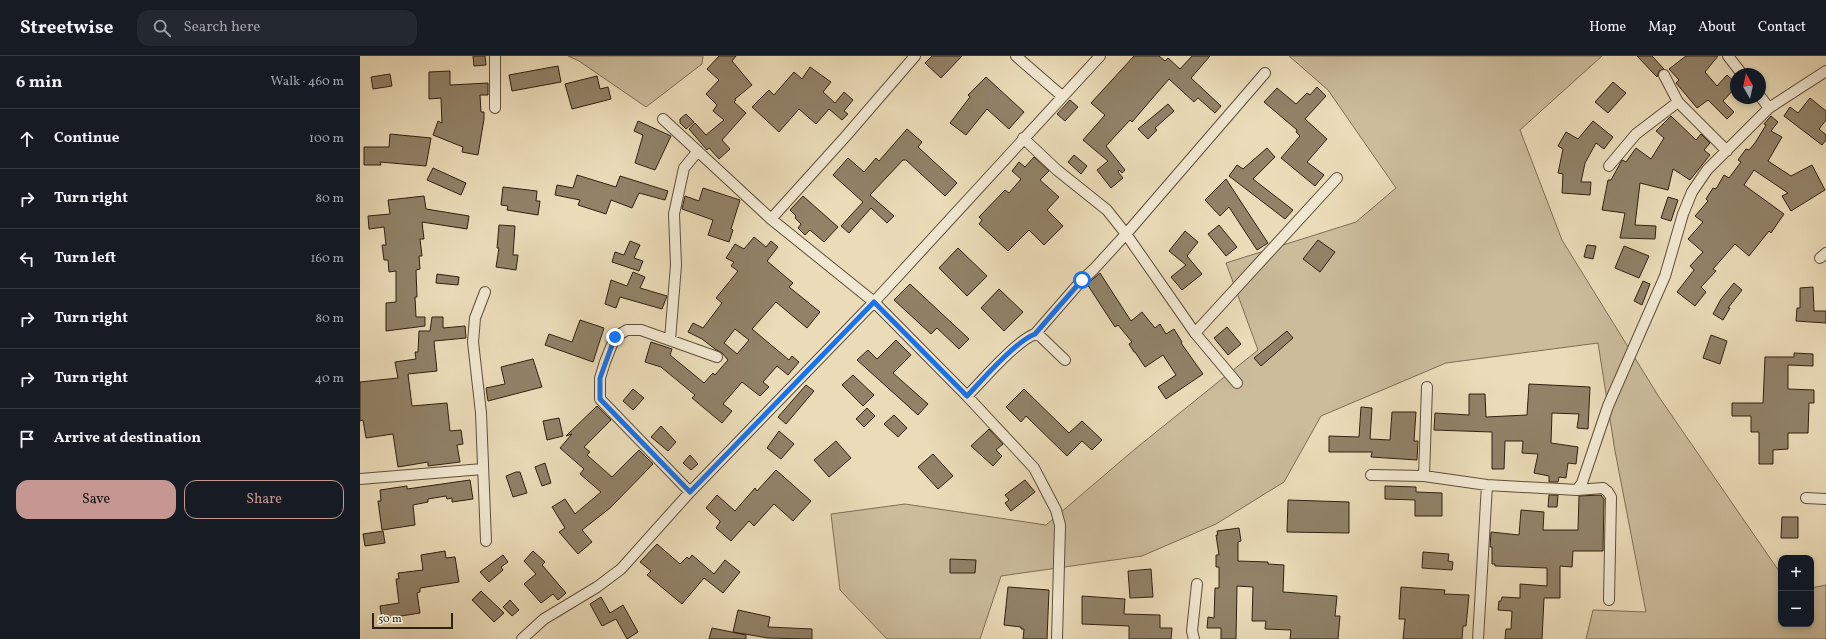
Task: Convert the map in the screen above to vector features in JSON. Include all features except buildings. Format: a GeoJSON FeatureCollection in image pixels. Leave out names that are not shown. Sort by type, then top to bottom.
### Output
{"type":"FeatureCollection","features":[{"type":"Feature","properties":{"kind":"street"},"geometry":{"type":"LineString","coordinates":[[495,56],[496,108]]}},
{"type":"Feature","properties":{"kind":"street"},"geometry":{"type":"LineString","coordinates":[[771,218],[846,136],[915,56]]}},
{"type":"Feature","properties":{"kind":"street"},"geometry":{"type":"LineString","coordinates":[[1016,56],[1062,96]]}},
{"type":"Feature","properties":{"kind":"street"},"geometry":{"type":"LineString","coordinates":[[522,639],[544,619],[571,605],[611,578],[621,569],[690,492],[874,302],[1023,138],[1100,56]]}},
{"type":"Feature","properties":{"kind":"street"},"geometry":{"type":"LineString","coordinates":[[1728,56],[1737,68]]}},
{"type":"Feature","properties":{"kind":"street"},"geometry":{"type":"LineString","coordinates":[[967,396],[1018,345],[1029,336],[1035,334],[1082,280],[1126,234],[1265,72]]}},
{"type":"Feature","properties":{"kind":"street"},"geometry":{"type":"LineString","coordinates":[[1577,490],[1582,483],[1608,406],[1664,276],[1683,214],[1692,192],[1707,170],[1770,108],[1826,72]]}},
{"type":"Feature","properties":{"kind":"street"},"geometry":{"type":"LineString","coordinates":[[1664,75],[1678,102],[1727,150]]}},
{"type":"Feature","properties":{"kind":"street"},"geometry":{"type":"LineString","coordinates":[[1609,166],[1636,134],[1678,102]]}},
{"type":"Feature","properties":{"kind":"street"},"geometry":{"type":"LineString","coordinates":[[1766,103],[1770,108]]}},
{"type":"Feature","properties":{"kind":"street"},"geometry":{"type":"LineString","coordinates":[[663,119],[771,218],[874,302],[967,396],[1034,468],[1056,510],[1060,525],[1061,550],[1057,639]]}},
{"type":"Feature","properties":{"kind":"street"},"geometry":{"type":"LineString","coordinates":[[1023,138],[1058,170],[1107,210],[1126,234],[1195,333],[1237,383]]}},
{"type":"Feature","properties":{"kind":"street"},"geometry":{"type":"LineString","coordinates":[[670,340],[676,265],[674,214],[684,168],[698,150]]}},
{"type":"Feature","properties":{"kind":"street"},"geometry":{"type":"LineString","coordinates":[[1195,333],[1338,178]]}},
{"type":"Feature","properties":{"kind":"street"},"geometry":{"type":"LineString","coordinates":[[485,292],[475,318],[473,342],[481,413],[486,541]]}},
{"type":"Feature","properties":{"kind":"street"},"geometry":{"type":"LineString","coordinates":[[690,492],[600,399],[600,378],[615,337],[627,330],[641,330],[717,357]]}},
{"type":"Feature","properties":{"kind":"street"},"geometry":{"type":"LineString","coordinates":[[1035,334],[1040,336],[1066,360]]}},
{"type":"Feature","properties":{"kind":"street"},"geometry":{"type":"LineString","coordinates":[[1424,476],[1427,387]]}},
{"type":"Feature","properties":{"kind":"street"},"geometry":{"type":"LineString","coordinates":[[360,479],[483,469]]}},
{"type":"Feature","properties":{"kind":"street"},"geometry":{"type":"LineString","coordinates":[[1371,474],[1424,476],[1487,485],[1577,490],[1603,488],[1611,497],[1609,600]]}},
{"type":"Feature","properties":{"kind":"street"},"geometry":{"type":"LineString","coordinates":[[1478,639],[1487,485]]}},
{"type":"Feature","properties":{"kind":"street"},"geometry":{"type":"LineString","coordinates":[[1806,498],[1826,499]]}},
{"type":"Feature","properties":{"kind":"street"},"geometry":{"type":"LineString","coordinates":[[1194,639],[1192,631],[1197,584]]}},
{"type":"Feature","properties":{"kind":"shaded area"},"geometry":{"type":"Polygon","coordinates":[[[568,56],[703,56],[702,64],[646,107],[579,61],[568,56]]]}},
{"type":"Feature","properties":{"kind":"shaded area"},"geometry":{"type":"Polygon","coordinates":[[[1289,56],[1602,56],[1520,130],[1562,240],[1659,397],[1778,570],[1778,627],[1814,627],[1814,587],[1826,585],[1826,639],[1586,639],[1593,610],[1646,612],[1615,451],[1598,343],[1446,363],[1321,416],[1284,482],[1216,524],[1142,556],[1001,576],[980,639],[887,639],[840,590],[831,514],[905,504],[1046,525],[1135,449],[1258,350],[1226,263],[1356,222],[1396,188],[1328,90],[1289,56]]]}},
{"type":"Feature","properties":{"kind":"route"},"geometry":{"type":"LineString","coordinates":[[615,337],[600,378],[600,399],[690,492],[874,302],[967,396],[1018,345],[1029,336],[1035,334],[1082,280]]}}]}
